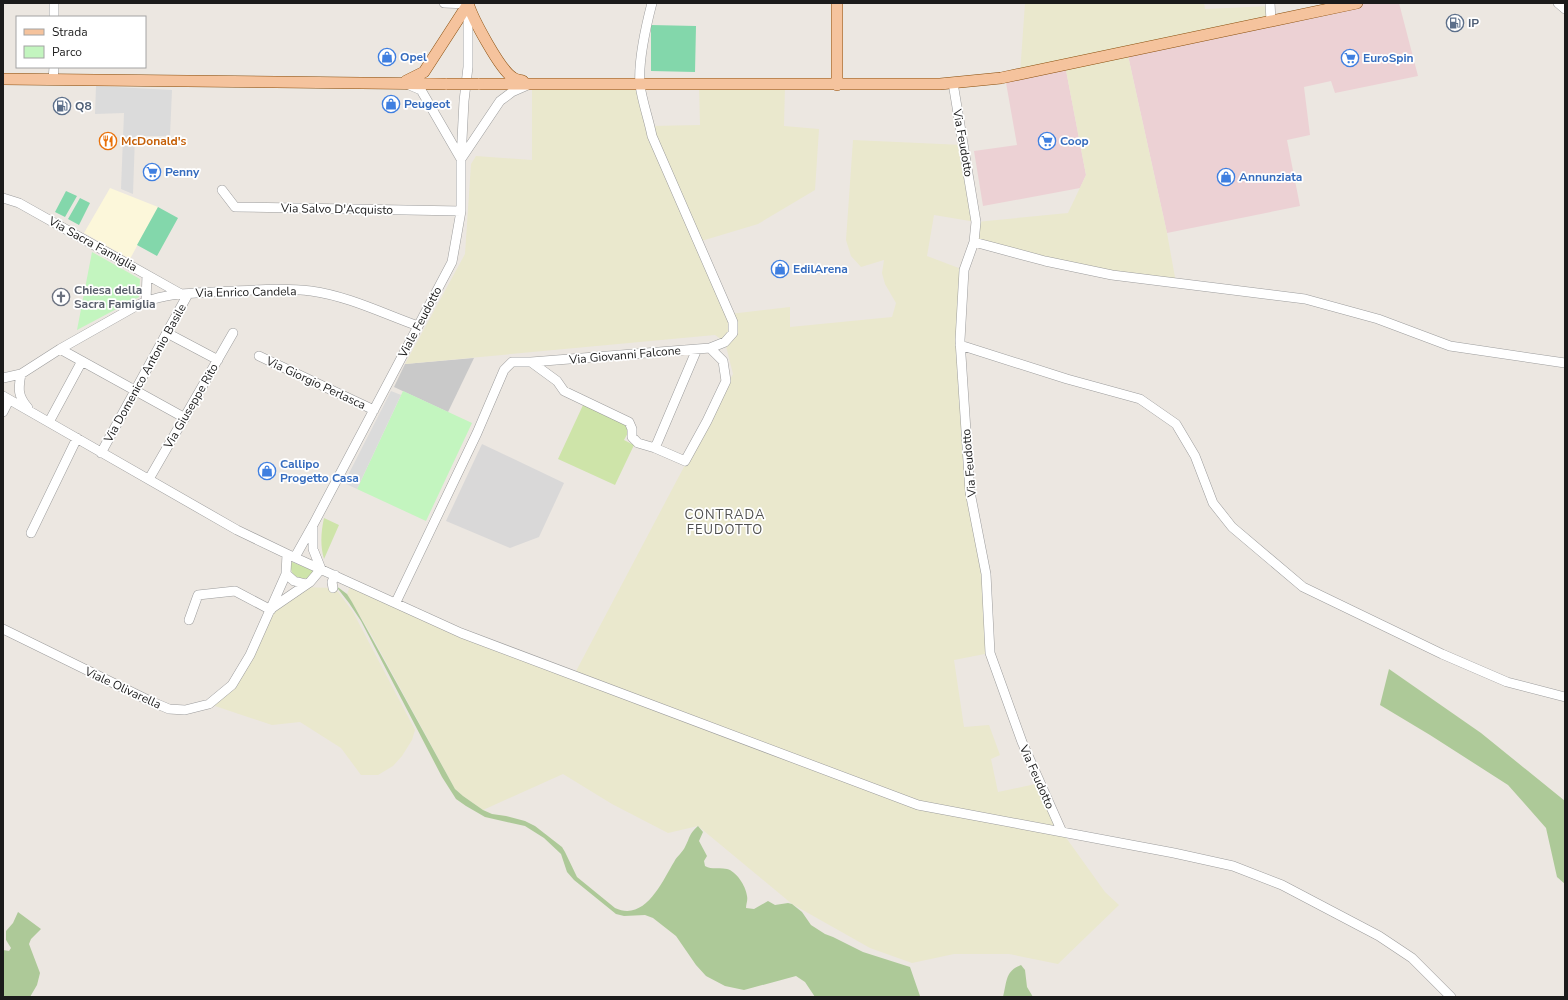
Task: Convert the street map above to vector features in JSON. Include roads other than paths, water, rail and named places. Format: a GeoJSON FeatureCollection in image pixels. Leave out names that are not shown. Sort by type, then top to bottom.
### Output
{"type":"FeatureCollection","features":[{"type":"Feature","properties":{"kind":"main road"},"geometry":{"type":"LineString","coordinates":[[404,83],[424,72],[468,3]]}},
{"type":"Feature","properties":{"kind":"main road"},"geometry":{"type":"LineString","coordinates":[[468,3],[476,23],[504,70],[512,78],[532,84]]}},
{"type":"Feature","properties":{"kind":"main road"},"geometry":{"type":"LineString","coordinates":[[837,3],[837,85]]}},
{"type":"Feature","properties":{"kind":"main road"},"geometry":{"type":"LineString","coordinates":[[3,79],[447,84],[940,84],[1001,78],[1357,3]]}},
{"type":"Feature","properties":{"kind":"street"},"geometry":{"type":"LineString","coordinates":[[54,3],[54,16]]}},
{"type":"Feature","properties":{"kind":"street"},"geometry":{"type":"LineString","coordinates":[[444,3],[468,3]]}},
{"type":"Feature","properties":{"kind":"street","name":"Viale Feudotto"},"geometry":{"type":"LineString","coordinates":[[295,558],[452,262],[461,211],[461,159],[464,102],[468,67],[468,3]]}},
{"type":"Feature","properties":{"kind":"street"},"geometry":{"type":"LineString","coordinates":[[640,85],[642,54],[652,3]]}},
{"type":"Feature","properties":{"kind":"street"},"geometry":{"type":"LineString","coordinates":[[1270,3],[1271,20]]}},
{"type":"Feature","properties":{"kind":"street"},"geometry":{"type":"LineString","coordinates":[[1558,3],[1565,9]]}},
{"type":"Feature","properties":{"kind":"street"},"geometry":{"type":"LineString","coordinates":[[54,68],[54,80]]}},
{"type":"Feature","properties":{"kind":"street"},"geometry":{"type":"LineString","coordinates":[[404,83],[421,90],[461,159],[500,101],[512,92],[532,84]]}},
{"type":"Feature","properties":{"kind":"street","name":"Via Feudotto"},"geometry":{"type":"LineString","coordinates":[[953,83],[976,222],[974,242],[964,270],[960,345],[970,492],[986,574],[990,653],[1022,742],[1062,832]]}},
{"type":"Feature","properties":{"kind":"street","name":"Via Giovanni Falcone"},"geometry":{"type":"LineString","coordinates":[[396,602],[477,433],[504,370],[512,362],[531,362],[710,348],[725,342],[734,333],[733,322],[652,136],[640,85]]}},
{"type":"Feature","properties":{"kind":"street","name":"Via Salvo D'Acquisto"},"geometry":{"type":"LineString","coordinates":[[222,190],[235,207],[461,211]]}},
{"type":"Feature","properties":{"kind":"street","name":"Via Sacra Famiglia"},"geometry":{"type":"LineString","coordinates":[[3,198],[19,203],[147,275],[184,294]]}},
{"type":"Feature","properties":{"kind":"street"},"geometry":{"type":"LineString","coordinates":[[974,242],[1044,261],[1112,275],[1305,299],[1378,319],[1450,346],[1565,363]]}},
{"type":"Feature","properties":{"kind":"street"},"geometry":{"type":"LineString","coordinates":[[146,301],[147,275]]}},
{"type":"Feature","properties":{"kind":"street","name":"Via Enrico Candela"},"geometry":{"type":"LineString","coordinates":[[5,380],[21,374],[60,349],[146,301],[163,296],[270,289],[311,291],[340,298],[418,326]]}},
{"type":"Feature","properties":{"kind":"street","name":"Via Domenico Antonio Basile"},"geometry":{"type":"LineString","coordinates":[[101,453],[166,333],[184,294]]}},
{"type":"Feature","properties":{"kind":"street"},"geometry":{"type":"LineString","coordinates":[[166,333],[218,360]]}},
{"type":"Feature","properties":{"kind":"street","name":"Via Giuseppe Rito"},"geometry":{"type":"LineString","coordinates":[[149,480],[233,333]]}},
{"type":"Feature","properties":{"kind":"street"},"geometry":{"type":"LineString","coordinates":[[960,345],[1067,379],[1140,399],[1176,424],[1195,456],[1213,503],[1232,527],[1303,587],[1442,654],[1507,682],[1565,697]]}},
{"type":"Feature","properties":{"kind":"street"},"geometry":{"type":"LineString","coordinates":[[531,362],[557,381],[564,391],[629,422],[632,429],[632,437],[638,443],[655,448],[685,461],[707,421],[726,381],[723,361],[710,348]]}},
{"type":"Feature","properties":{"kind":"street"},"geometry":{"type":"LineString","coordinates":[[60,349],[184,418]]}},
{"type":"Feature","properties":{"kind":"street"},"geometry":{"type":"LineString","coordinates":[[655,448],[697,349]]}},
{"type":"Feature","properties":{"kind":"street","name":"Via Giorgio Perlasca"},"geometry":{"type":"LineString","coordinates":[[259,356],[374,410]]}},
{"type":"Feature","properties":{"kind":"street"},"geometry":{"type":"LineString","coordinates":[[49,422],[82,362]]}},
{"type":"Feature","properties":{"kind":"street"},"geometry":{"type":"LineString","coordinates":[[21,374],[19,390],[21,400],[32,413]]}},
{"type":"Feature","properties":{"kind":"street"},"geometry":{"type":"LineString","coordinates":[[3,392],[19,390]]}},
{"type":"Feature","properties":{"kind":"street"},"geometry":{"type":"LineString","coordinates":[[3,412],[6,398],[237,530],[295,558],[396,602],[461,633],[918,805],[1226,864],[1282,885],[1379,936],[1412,958],[1452,997]]}},
{"type":"Feature","properties":{"kind":"street"},"geometry":{"type":"LineString","coordinates":[[31,533],[77,438]]}},
{"type":"Feature","properties":{"kind":"street"},"geometry":{"type":"LineString","coordinates":[[311,529],[313,550],[321,569]]}},
{"type":"Feature","properties":{"kind":"street","name":"Viale Olivarella"},"geometry":{"type":"LineString","coordinates":[[3,629],[150,701],[169,709],[185,710],[209,704],[232,685],[250,655],[286,574],[295,558]]}},
{"type":"Feature","properties":{"kind":"street","name":"Viale Olivarella"},"geometry":{"type":"LineString","coordinates":[[271,610],[310,582],[321,569]]}},
{"type":"Feature","properties":{"kind":"street"},"geometry":{"type":"LineString","coordinates":[[286,574],[294,581],[306,584]]}},
{"type":"Feature","properties":{"kind":"street"},"geometry":{"type":"LineString","coordinates":[[333,588],[332,582],[335,575]]}},
{"type":"Feature","properties":{"kind":"street"},"geometry":{"type":"LineString","coordinates":[[188,620],[198,595],[235,592],[271,610]]}},
{"type":"Feature","properties":{"kind":"place","name":"IP"},"geometry":{"type":"Point","coordinates":[1455,23]}},
{"type":"Feature","properties":{"kind":"place","name":"Opel"},"geometry":{"type":"Point","coordinates":[387,57]}},
{"type":"Feature","properties":{"kind":"place","name":"EuroSpin"},"geometry":{"type":"Point","coordinates":[1350,58]}},
{"type":"Feature","properties":{"kind":"place","name":"Peugeot"},"geometry":{"type":"Point","coordinates":[391,104]}},
{"type":"Feature","properties":{"kind":"place","name":"Q8"},"geometry":{"type":"Point","coordinates":[62,106]}},
{"type":"Feature","properties":{"kind":"place","name":"McDonald's"},"geometry":{"type":"Point","coordinates":[108,141]}},
{"type":"Feature","properties":{"kind":"place","name":"Coop"},"geometry":{"type":"Point","coordinates":[1047,141]}},
{"type":"Feature","properties":{"kind":"place","name":"Penny"},"geometry":{"type":"Point","coordinates":[152,172]}},
{"type":"Feature","properties":{"kind":"place","name":"Annunziata"},"geometry":{"type":"Point","coordinates":[1226,177]}},
{"type":"Feature","properties":{"kind":"place","name":"EdilArena"},"geometry":{"type":"Point","coordinates":[780,269]}},
{"type":"Feature","properties":{"kind":"place","name":"Chiesa della Sacra Famiglia"},"geometry":{"type":"Point","coordinates":[61,297]}},
{"type":"Feature","properties":{"kind":"place","name":"Callipo Progetto Casa"},"geometry":{"type":"Point","coordinates":[267,471]}},
{"type":"Feature","properties":{"kind":"district","name":"CONTRADA FEUDOTTO"},"geometry":{"type":"Point","coordinates":[725,522]}}]}
